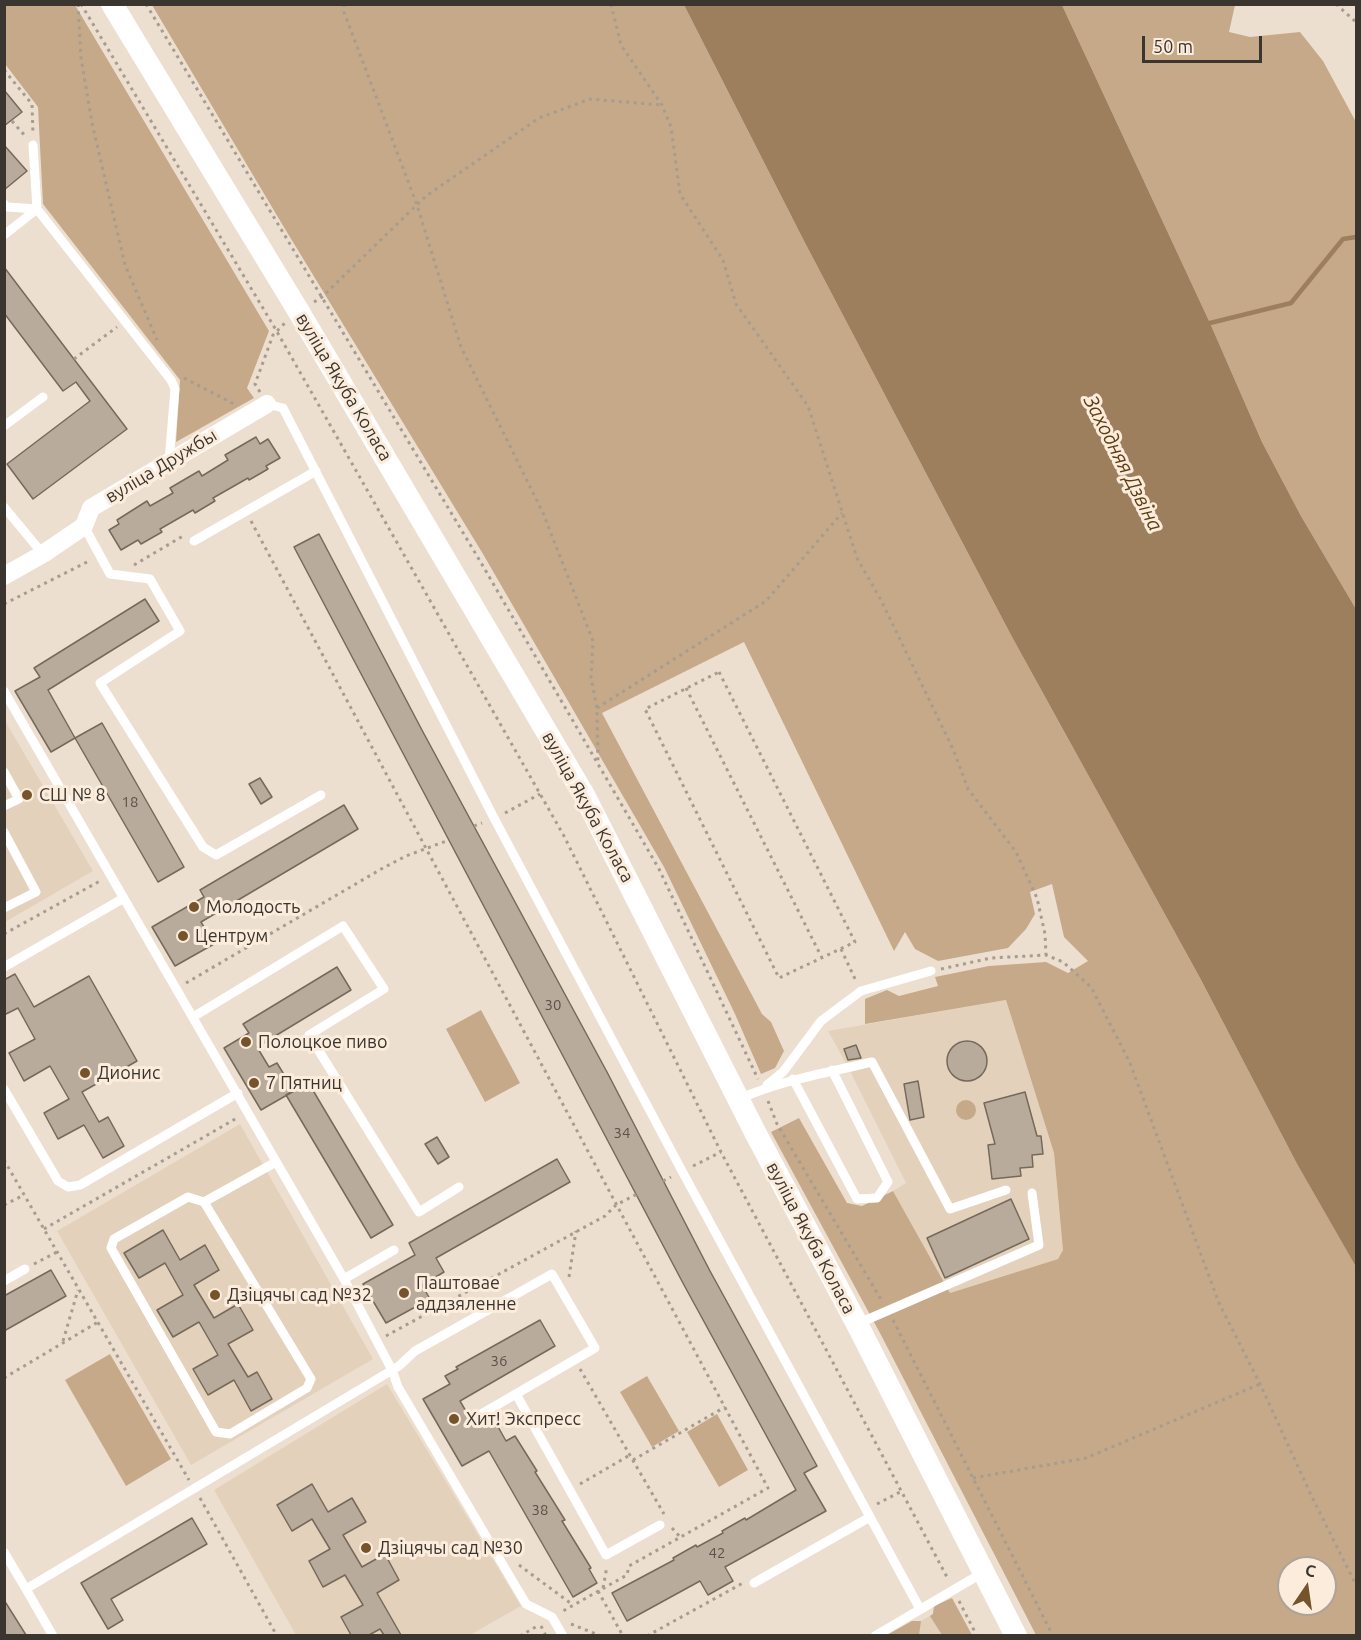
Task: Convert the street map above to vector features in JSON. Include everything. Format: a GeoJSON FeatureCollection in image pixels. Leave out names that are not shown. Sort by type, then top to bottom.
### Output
{"type":"FeatureCollection","features":[{"type":"Feature","properties":{"kind":"street","name":"вуліца Якуба Коласа"},"geometry":{"type":"LineString","coordinates":[[112,4],[299,312],[584,795],[756,1134],[857,1324],[1016,1635]]}},
{"type":"Feature","properties":{"kind":"street","name":"вуліца Дружбы"},"geometry":{"type":"LineString","coordinates":[[4,576],[84,526],[92,508],[259,409]]}},
{"type":"Feature","properties":{"kind":"lane"},"geometry":{"type":"LineString","coordinates":[[33,145],[37,209],[171,380],[175,389],[169,461]]}},
{"type":"Feature","properties":{"kind":"lane"},"geometry":{"type":"LineString","coordinates":[[4,204],[7,207],[37,209]]}},
{"type":"Feature","properties":{"kind":"lane"},"geometry":{"type":"LineString","coordinates":[[4,235],[37,209]]}},
{"type":"Feature","properties":{"kind":"lane"},"geometry":{"type":"LineString","coordinates":[[4,426],[43,397]]}},
{"type":"Feature","properties":{"kind":"lane"},"geometry":{"type":"LineString","coordinates":[[259,409],[283,408],[494,818],[682,1171],[920,1609]]}},
{"type":"Feature","properties":{"kind":"lane"},"geometry":{"type":"LineString","coordinates":[[192,537],[246,512],[316,471]]}},
{"type":"Feature","properties":{"kind":"lane"},"geometry":{"type":"LineString","coordinates":[[4,507],[42,554]]}},
{"type":"Feature","properties":{"kind":"lane"},"geometry":{"type":"LineString","coordinates":[[84,526],[110,574],[150,579],[180,631],[100,683],[203,847],[216,855],[321,795]]}},
{"type":"Feature","properties":{"kind":"lane"},"geometry":{"type":"LineString","coordinates":[[4,691],[238,1093],[344,1279],[392,1370],[398,1387],[526,1604],[552,1617],[563,1635]]}},
{"type":"Feature","properties":{"kind":"lane"},"geometry":{"type":"LineString","coordinates":[[4,772],[19,799],[4,806]]}},
{"type":"Feature","properties":{"kind":"lane"},"geometry":{"type":"LineString","coordinates":[[4,832],[36,892],[4,908]]}},
{"type":"Feature","properties":{"kind":"lane"},"geometry":{"type":"LineString","coordinates":[[4,967],[124,898]]}},
{"type":"Feature","properties":{"kind":"lane"},"geometry":{"type":"LineString","coordinates":[[193,1017],[343,926],[384,989],[309,1035],[418,1212],[459,1187]]}},
{"type":"Feature","properties":{"kind":"lane"},"geometry":{"type":"LineString","coordinates":[[763,1089],[783,1072],[821,1021],[861,991],[931,971]]}},
{"type":"Feature","properties":{"kind":"lane"},"geometry":{"type":"LineString","coordinates":[[739,1099],[793,1079],[872,1062],[950,1209],[1005,1190]]}},
{"type":"Feature","properties":{"kind":"lane"},"geometry":{"type":"LineString","coordinates":[[793,1079],[857,1198],[877,1198],[888,1182],[832,1071]]}},
{"type":"Feature","properties":{"kind":"lane"},"geometry":{"type":"LineString","coordinates":[[4,1089],[58,1181],[68,1186],[80,1185],[238,1093]]}},
{"type":"Feature","properties":{"kind":"lane"},"geometry":{"type":"LineString","coordinates":[[204,1202],[311,1379],[307,1388],[230,1434],[216,1432],[111,1248],[114,1239],[188,1197],[204,1202],[276,1162]]}},
{"type":"Feature","properties":{"kind":"lane"},"geometry":{"type":"LineString","coordinates":[[857,1324],[1039,1245],[1032,1193]]}},
{"type":"Feature","properties":{"kind":"lane"},"geometry":{"type":"LineString","coordinates":[[344,1279],[394,1250]]}},
{"type":"Feature","properties":{"kind":"lane"},"geometry":{"type":"LineString","coordinates":[[4,1281],[25,1269]]}},
{"type":"Feature","properties":{"kind":"lane"},"geometry":{"type":"LineString","coordinates":[[26,1588],[392,1370],[415,1351],[552,1274],[595,1348],[478,1416]]}},
{"type":"Feature","properties":{"kind":"lane"},"geometry":{"type":"LineString","coordinates":[[516,1394],[606,1555],[660,1525]]}},
{"type":"Feature","properties":{"kind":"lane"},"geometry":{"type":"LineString","coordinates":[[754,1583],[868,1513]]}},
{"type":"Feature","properties":{"kind":"lane"},"geometry":{"type":"LineString","coordinates":[[4,1552],[53,1635]]}},
{"type":"Feature","properties":{"kind":"lane"},"geometry":{"type":"LineString","coordinates":[[875,1635],[984,1572]]}},
{"type":"Feature","properties":{"kind":"path"},"geometry":{"type":"LineString","coordinates":[[79,4],[81,58],[92,123],[125,265],[157,340]]}},
{"type":"Feature","properties":{"kind":"path"},"geometry":{"type":"LineString","coordinates":[[79,4],[276,330],[564,836],[721,1152],[977,1635]]}},
{"type":"Feature","properties":{"kind":"path"},"geometry":{"type":"LineString","coordinates":[[344,4],[344,12],[417,205],[461,347],[543,513],[593,641],[591,678],[597,708],[598,764]]}},
{"type":"Feature","properties":{"kind":"path"},"geometry":{"type":"LineString","coordinates":[[611,4],[621,45],[662,105],[671,127],[680,194],[723,260],[736,304],[808,406],[857,558],[881,600],[953,749],[968,789],[1016,852],[1037,898],[1046,934],[1046,955]]}},
{"type":"Feature","properties":{"kind":"path"},"geometry":{"type":"LineString","coordinates":[[1336,4],[1356,22]]}},
{"type":"Feature","properties":{"kind":"path"},"geometry":{"type":"LineString","coordinates":[[4,70],[32,104],[33,145]]}},
{"type":"Feature","properties":{"kind":"path"},"geometry":{"type":"LineString","coordinates":[[322,297],[426,196],[539,118],[590,99],[662,105]]}},
{"type":"Feature","properties":{"kind":"path"},"geometry":{"type":"LineString","coordinates":[[12,121],[33,145]]}},
{"type":"Feature","properties":{"kind":"path"},"geometry":{"type":"LineString","coordinates":[[74,359],[125,321]]}},
{"type":"Feature","properties":{"kind":"path"},"geometry":{"type":"LineString","coordinates":[[255,384],[273,335]]}},
{"type":"Feature","properties":{"kind":"path"},"geometry":{"type":"LineString","coordinates":[[176,374],[259,409]]}},
{"type":"Feature","properties":{"kind":"path"},"geometry":{"type":"LineString","coordinates":[[246,512],[768,1488],[628,1564],[627,1575],[520,1635]]}},
{"type":"Feature","properties":{"kind":"path"},"geometry":{"type":"LineString","coordinates":[[597,708],[766,601],[842,513]]}},
{"type":"Feature","properties":{"kind":"path"},"geometry":{"type":"LineString","coordinates":[[129,567],[192,537]]}},
{"type":"Feature","properties":{"kind":"path"},"geometry":{"type":"LineString","coordinates":[[4,604],[100,556]]}},
{"type":"Feature","properties":{"kind":"path"},"geometry":{"type":"LineString","coordinates":[[719,672],[855,942],[841,948],[779,978],[645,709],[719,672]]}},
{"type":"Feature","properties":{"kind":"path"},"geometry":{"type":"LineString","coordinates":[[686,688],[822,958]]}},
{"type":"Feature","properties":{"kind":"path"},"geometry":{"type":"LineString","coordinates":[[502,814],[540,794]]}},
{"type":"Feature","properties":{"kind":"path"},"geometry":{"type":"LineString","coordinates":[[177,989],[383,868],[406,856],[448,840]]}},
{"type":"Feature","properties":{"kind":"path"},"geometry":{"type":"LineString","coordinates":[[4,934],[110,874]]}},
{"type":"Feature","properties":{"kind":"path"},"geometry":{"type":"LineString","coordinates":[[841,948],[861,991]]}},
{"type":"Feature","properties":{"kind":"path"},"geometry":{"type":"LineString","coordinates":[[931,971],[992,958],[1046,955],[1063,962],[1091,987],[1130,1063],[1219,1303],[1356,1585]]}},
{"type":"Feature","properties":{"kind":"path"},"geometry":{"type":"LineString","coordinates":[[44,1229],[248,1111]]}},
{"type":"Feature","properties":{"kind":"path"},"geometry":{"type":"LineString","coordinates":[[682,1171],[721,1152]]}},
{"type":"Feature","properties":{"kind":"path"},"geometry":{"type":"LineString","coordinates":[[4,1160],[277,1635]]}},
{"type":"Feature","properties":{"kind":"path"},"geometry":{"type":"LineString","coordinates":[[377,1341],[605,1216],[616,1204],[637,1194]]}},
{"type":"Feature","properties":{"kind":"path"},"geometry":{"type":"LineString","coordinates":[[4,1205],[24,1195]]}},
{"type":"Feature","properties":{"kind":"path"},"geometry":{"type":"LineString","coordinates":[[566,1298],[576,1231]]}},
{"type":"Feature","properties":{"kind":"path"},"geometry":{"type":"LineString","coordinates":[[25,1269],[57,1252]]}},
{"type":"Feature","properties":{"kind":"path"},"geometry":{"type":"LineString","coordinates":[[63,1343],[78,1289]]}},
{"type":"Feature","properties":{"kind":"path"},"geometry":{"type":"LineString","coordinates":[[4,1378],[98,1322]]}},
{"type":"Feature","properties":{"kind":"path"},"geometry":{"type":"LineString","coordinates":[[575,1360],[680,1537]]}},
{"type":"Feature","properties":{"kind":"path"},"geometry":{"type":"LineString","coordinates":[[973,1478],[1086,1458],[1260,1384]]}},
{"type":"Feature","properties":{"kind":"path"},"geometry":{"type":"LineString","coordinates":[[633,1460],[725,1407]]}},
{"type":"Feature","properties":{"kind":"path"},"geometry":{"type":"LineString","coordinates":[[570,1490],[630,1455]]}},
{"type":"Feature","properties":{"kind":"path"},"geometry":{"type":"LineString","coordinates":[[868,1513],[902,1491]]}},
{"type":"Feature","properties":{"kind":"path"},"geometry":{"type":"LineString","coordinates":[[603,1588],[609,1559],[606,1555]]}},
{"type":"Feature","properties":{"kind":"path"},"geometry":{"type":"LineString","coordinates":[[647,1635],[736,1587]]}},
{"type":"Feature","properties":{"kind":"path"},"geometry":{"type":"LineString","coordinates":[[598,1591],[623,1635]]}},
{"type":"Feature","properties":{"kind":"path"},"geometry":{"type":"LineString","coordinates":[[552,1617],[601,1635]]}},
{"type":"Feature","properties":{"kind":"path"},"geometry":{"type":"LineString","coordinates":[[540,1624],[546,1635]]}},
{"type":"Feature","properties":{"kind":"shaded area"},"geometry":{"type":"Polygon","coordinates":[[[5,4],[75,5],[269,331],[247,388],[254,398],[176,442],[180,380],[43,204],[38,107],[5,64],[5,4]]]}},
{"type":"Feature","properties":{"kind":"shaded area"},"geometry":{"type":"Polygon","coordinates":[[[152,5],[684,5],[804,241],[1012,637],[1200,978],[1297,1164],[1356,1267],[1356,1635],[1036,1635],[881,1335],[771,1132],[799,1118],[847,1203],[862,1206],[893,1191],[950,1293],[1058,1259],[1063,1250],[1054,1153],[1006,1000],[865,1024],[865,999],[887,990],[899,996],[938,986],[935,977],[989,966],[1046,962],[1068,973],[1088,961],[1064,937],[1052,884],[1030,892],[1035,914],[1026,929],[1008,948],[938,961],[915,949],[905,932],[894,951],[744,642],[602,713],[762,1014],[771,1022],[784,1051],[775,1068],[761,1074],[735,1014],[664,867],[483,554],[152,5]]]}},
{"type":"Feature","properties":{"kind":"shaded area"},"geometry":{"type":"Polygon","coordinates":[[[1062,5],[1235,5],[1229,32],[1250,37],[1300,32],[1323,61],[1356,122],[1356,609],[1301,516],[1262,442],[1210,323],[1062,5]]]}},
{"type":"Feature","properties":{"kind":"shaded area","name":"СШ № 8"},"geometry":{"type":"Polygon","coordinates":[[[4,719],[93,871],[5,922],[4,922],[4,719]]]}},
{"type":"Feature","properties":{"kind":"shaded area"},"geometry":{"type":"Polygon","coordinates":[[[1006,1000],[1054,1153],[1063,1250],[1058,1259],[950,1293],[893,1191],[906,1183],[828,1031],[1006,1000]]]}},
{"type":"Feature","properties":{"kind":"shaded area"},"geometry":{"type":"Polygon","coordinates":[[[481,1010],[520,1083],[485,1102],[446,1029],[481,1010]]]}},
{"type":"Feature","properties":{"kind":"shaded area"},"geometry":{"type":"Polygon","coordinates":[[[966,1100],[973,1103],[976,1110],[973,1117],[966,1120],[959,1117],[956,1110],[959,1103],[966,1100]]]}},
{"type":"Feature","properties":{"kind":"shaded area","name":"Дзіцячы сад №32"},"geometry":{"type":"Polygon","coordinates":[[[240,1124],[373,1359],[191,1465],[57,1231],[240,1124]]]}},
{"type":"Feature","properties":{"kind":"shaded area"},"geometry":{"type":"Polygon","coordinates":[[[110,1354],[171,1459],[126,1486],[65,1380],[110,1354]]]}},
{"type":"Feature","properties":{"kind":"shaded area"},"geometry":{"type":"Polygon","coordinates":[[[647,1376],[679,1431],[652,1447],[620,1392],[647,1376]]]}},
{"type":"Feature","properties":{"kind":"shaded area","name":"Дзіцячы сад №30"},"geometry":{"type":"Polygon","coordinates":[[[387,1384],[521,1606],[470,1635],[296,1635],[214,1490],[387,1384]]]}},
{"type":"Feature","properties":{"kind":"shaded area"},"geometry":{"type":"Polygon","coordinates":[[[717,1414],[748,1470],[719,1487],[687,1432],[717,1414]]]}},
{"type":"Feature","properties":{"kind":"shaded area"},"geometry":{"type":"Polygon","coordinates":[[[952,1598],[972,1635],[887,1636],[912,1621],[921,1621],[933,1614],[934,1606],[952,1598]]]}},
{"type":"Feature","properties":{"kind":"shaded area"},"geometry":{"type":"Polygon","coordinates":[[[952,1598],[972,1635],[942,1635],[930,1616],[933,1614],[934,1606],[952,1598]]]}},
{"type":"Feature","properties":{"kind":"shaded area"},"geometry":{"type":"Polygon","coordinates":[[[912,1621],[921,1621],[919,1635],[887,1635],[912,1621]]]}},
{"type":"Feature","properties":{"kind":"water","name":"Заходняя Дзвіна"},"geometry":{"type":"Polygon","coordinates":[[[684,5],[1062,5],[1210,323],[1262,442],[1301,516],[1356,609],[1356,1267],[1297,1164],[1200,978],[1012,637],[804,241],[684,5]]]}},
{"type":"Feature","properties":{"kind":"building"},"geometry":{"type":"Polygon","coordinates":[[[4,90],[22,112],[4,126],[4,90]]]}},
{"type":"Feature","properties":{"kind":"building"},"geometry":{"type":"Polygon","coordinates":[[[4,145],[27,171],[4,190],[4,145]]]}},
{"type":"Feature","properties":{"kind":"building"},"geometry":{"type":"Polygon","coordinates":[[[4,267],[127,429],[33,499],[7,464],[90,401],[76,382],[63,391],[4,313],[4,267]]]}},
{"type":"Feature","properties":{"kind":"building"},"geometry":{"type":"Polygon","coordinates":[[[256,437],[260,444],[268,439],[280,458],[266,466],[268,469],[213,498],[215,501],[195,513],[193,510],[160,529],[162,532],[141,544],[138,540],[121,550],[109,530],[119,524],[117,520],[147,501],[150,506],[173,493],[170,488],[199,471],[202,476],[228,460],[225,455],[256,437]]]}},
{"type":"Feature","properties":{"kind":"building"},"geometry":{"type":"Polygon","coordinates":[[[319,534],[607,1072],[710,1271],[817,1466],[804,1473],[826,1511],[725,1567],[733,1581],[708,1595],[700,1581],[627,1621],[612,1593],[674,1560],[673,1558],[696,1545],[697,1547],[723,1533],[722,1531],[745,1518],[746,1520],[796,1490],[684,1285],[294,547],[319,534]]]}},
{"type":"Feature","properties":{"kind":"building"},"geometry":{"type":"Polygon","coordinates":[[[145,599],[159,621],[48,690],[75,738],[51,752],[15,691],[40,677],[34,668],[145,599]]]}},
{"type":"Feature","properties":{"kind":"building"},"geometry":{"type":"Polygon","coordinates":[[[102,723],[184,867],[158,882],[75,738],[102,723]]]}},
{"type":"Feature","properties":{"kind":"building"},"geometry":{"type":"Polygon","coordinates":[[[260,778],[272,797],[261,804],[249,784],[260,778]]]}},
{"type":"Feature","properties":{"kind":"building"},"geometry":{"type":"Polygon","coordinates":[[[344,805],[358,829],[201,922],[214,944],[175,966],[152,927],[204,897],[200,890],[344,805]]]}},
{"type":"Feature","properties":{"kind":"building"},"geometry":{"type":"Polygon","coordinates":[[[337,967],[351,990],[257,1047],[269,1067],[277,1063],[294,1091],[261,1110],[224,1048],[249,1033],[243,1024],[337,967]]]}},
{"type":"Feature","properties":{"kind":"building","name":"Дионис"},"geometry":{"type":"Polygon","coordinates":[[[15,974],[34,1007],[89,976],[137,1061],[82,1092],[99,1122],[108,1117],[124,1146],[103,1158],[84,1125],[58,1139],[44,1113],[69,1099],[50,1066],[24,1081],[9,1053],[35,1039],[18,1008],[4,1015],[4,980],[15,974]]]}},
{"type":"Feature","properties":{"kind":"building"},"geometry":{"type":"Polygon","coordinates":[[[967,1041],[975,1042],[981,1047],[986,1053],[986,1069],[981,1075],[975,1080],[967,1081],[959,1080],[953,1075],[948,1069],[947,1061],[948,1053],[953,1047],[959,1042],[967,1041]]]}},
{"type":"Feature","properties":{"kind":"building"},"geometry":{"type":"Polygon","coordinates":[[[856,1045],[861,1058],[848,1060],[844,1049],[856,1045]]]}},
{"type":"Feature","properties":{"kind":"building"},"geometry":{"type":"Polygon","coordinates":[[[918,1081],[924,1117],[910,1120],[904,1084],[918,1081]]]}},
{"type":"Feature","properties":{"kind":"building"},"geometry":{"type":"Polygon","coordinates":[[[308,1082],[393,1225],[371,1238],[286,1095],[308,1082]]]}},
{"type":"Feature","properties":{"kind":"building"},"geometry":{"type":"Polygon","coordinates":[[[1025,1092],[1037,1136],[1041,1136],[1043,1154],[1032,1155],[1033,1167],[1020,1168],[1021,1176],[992,1179],[988,1145],[995,1144],[984,1103],[1025,1092]]]}},
{"type":"Feature","properties":{"kind":"building"},"geometry":{"type":"Polygon","coordinates":[[[437,1137],[449,1157],[438,1164],[425,1144],[437,1137]]]}},
{"type":"Feature","properties":{"kind":"building"},"geometry":{"type":"Polygon","coordinates":[[[557,1159],[570,1182],[436,1258],[444,1272],[422,1285],[430,1299],[386,1323],[363,1284],[415,1255],[409,1243],[557,1159]]]}},
{"type":"Feature","properties":{"kind":"building"},"geometry":{"type":"Polygon","coordinates":[[[1011,1199],[1029,1239],[945,1278],[927,1238],[1011,1199]]]}},
{"type":"Feature","properties":{"kind":"building"},"geometry":{"type":"Polygon","coordinates":[[[163,1230],[180,1260],[205,1245],[219,1270],[194,1285],[214,1318],[238,1304],[253,1330],[228,1344],[248,1377],[257,1372],[272,1399],[251,1411],[234,1380],[208,1395],[193,1369],[218,1355],[199,1322],[173,1337],[157,1310],[183,1295],[165,1263],[139,1278],[124,1253],[163,1230]]]}},
{"type":"Feature","properties":{"kind":"building"},"geometry":{"type":"Polygon","coordinates":[[[51,1270],[66,1296],[4,1331],[4,1296],[51,1270]]]}},
{"type":"Feature","properties":{"kind":"building"},"geometry":{"type":"Polygon","coordinates":[[[540,1320],[555,1346],[460,1401],[474,1425],[492,1416],[506,1441],[515,1436],[537,1471],[535,1472],[565,1520],[562,1521],[591,1568],[589,1569],[597,1583],[573,1597],[489,1451],[462,1466],[423,1399],[450,1384],[445,1376],[458,1369],[456,1367],[540,1320]]]}},
{"type":"Feature","properties":{"kind":"building"},"geometry":{"type":"Polygon","coordinates":[[[312,1484],[328,1512],[352,1498],[366,1522],[343,1535],[362,1567],[385,1554],[399,1580],[377,1593],[401,1635],[384,1635],[380,1629],[369,1635],[351,1635],[341,1617],[363,1605],[345,1575],[323,1587],[309,1561],[330,1549],[312,1519],[292,1531],[277,1505],[312,1484]]]}},
{"type":"Feature","properties":{"kind":"building"},"geometry":{"type":"Polygon","coordinates":[[[192,1518],[207,1544],[111,1599],[123,1620],[108,1629],[81,1583],[192,1518]]]}},
{"type":"Feature","properties":{"kind":"building"},"geometry":{"type":"Polygon","coordinates":[[[4,1600],[26,1635],[4,1635],[4,1600]]]}},
{"type":"Feature","properties":{"kind":"waterway"},"geometry":{"type":"LineString","coordinates":[[1206,324],[1291,303],[1343,239],[1356,237]]}},
{"type":"Feature","properties":{"kind":"place","name":"СШ № 8"},"geometry":{"type":"Point","coordinates":[27,795]}},
{"type":"Feature","properties":{"kind":"place","name":"Молодость"},"geometry":{"type":"Point","coordinates":[194,907]}},
{"type":"Feature","properties":{"kind":"place","name":"Центрум"},"geometry":{"type":"Point","coordinates":[183,936]}},
{"type":"Feature","properties":{"kind":"place","name":"Полоцкое пиво"},"geometry":{"type":"Point","coordinates":[246,1042]}},
{"type":"Feature","properties":{"kind":"place","name":"Дионис"},"geometry":{"type":"Point","coordinates":[85,1073]}},
{"type":"Feature","properties":{"kind":"place","name":"7 Пятниц"},"geometry":{"type":"Point","coordinates":[254,1083]}},
{"type":"Feature","properties":{"kind":"place","name":"Паштовае аддзяленне"},"geometry":{"type":"Point","coordinates":[404,1293]}},
{"type":"Feature","properties":{"kind":"place","name":"Дзіцячы сад №32"},"geometry":{"type":"Point","coordinates":[215,1295]}},
{"type":"Feature","properties":{"kind":"place","name":"Хит! Экспресс"},"geometry":{"type":"Point","coordinates":[454,1419]}},
{"type":"Feature","properties":{"kind":"place","name":"Дзіцячы сад №30"},"geometry":{"type":"Point","coordinates":[366,1548]}}]}
